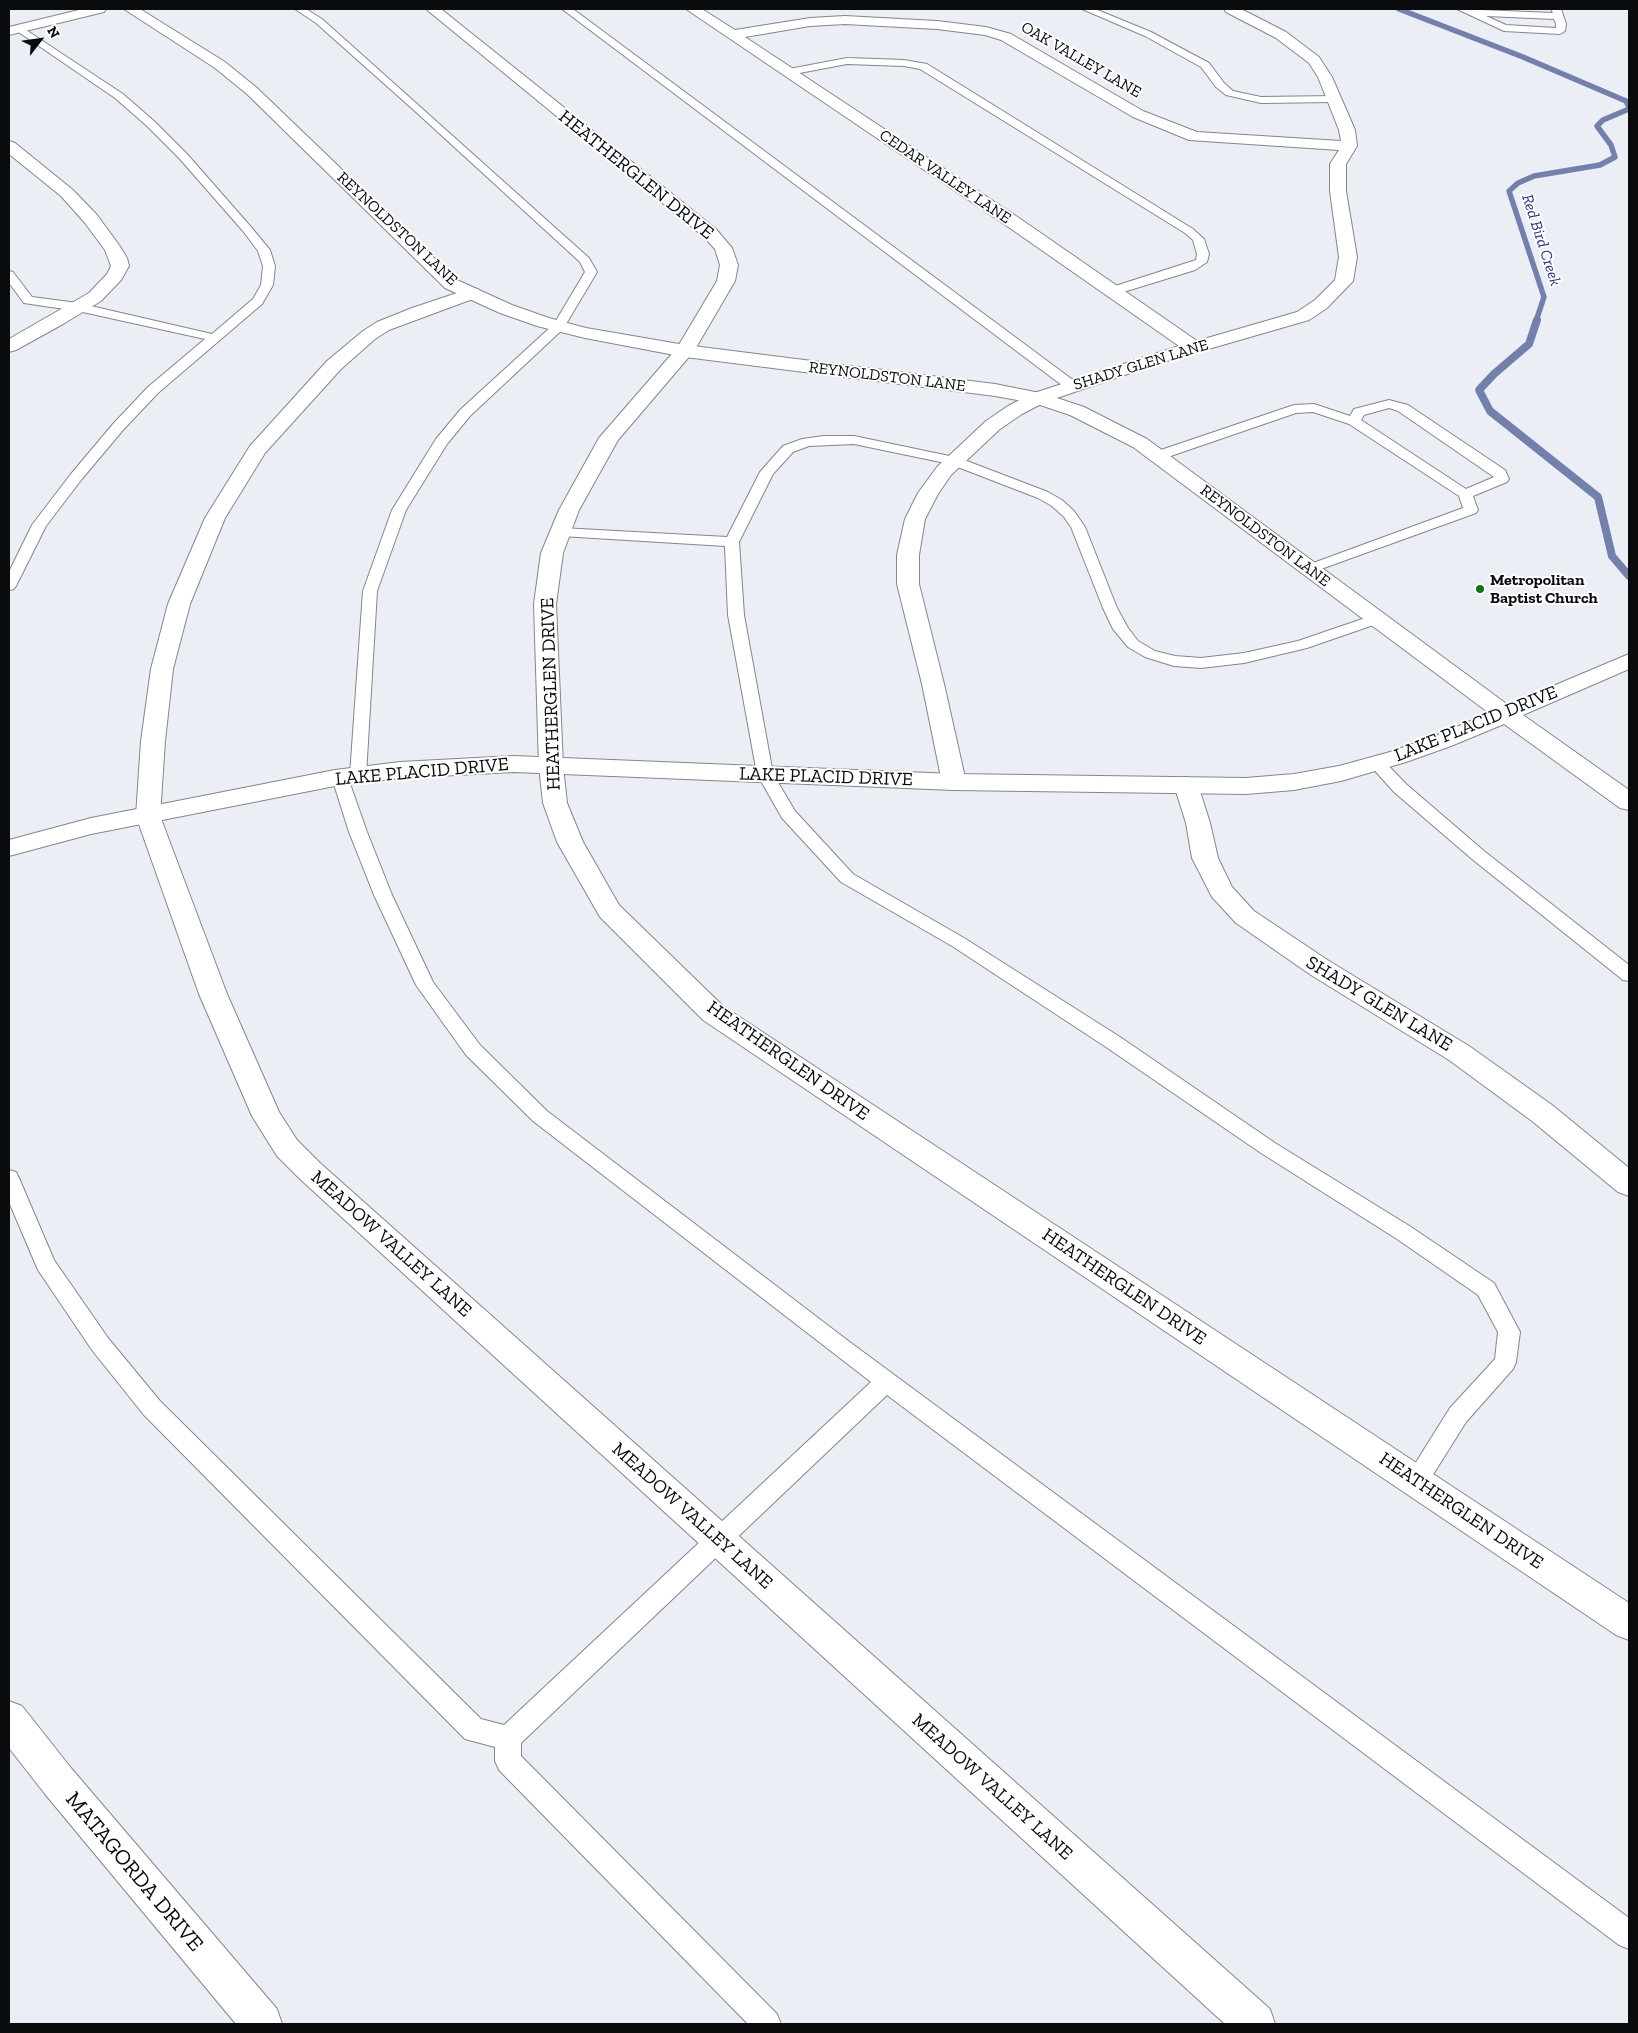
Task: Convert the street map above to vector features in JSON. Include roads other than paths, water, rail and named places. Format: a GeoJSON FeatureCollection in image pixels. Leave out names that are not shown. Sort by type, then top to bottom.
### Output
{"type":"FeatureCollection","features":[{"type":"Feature","properties":{"kind":"street"},"geometry":{"type":"LineString","coordinates":[[15,30],[99,9]]}},
{"type":"Feature","properties":{"kind":"street","name":"REYNOLDSTON LANE"},"geometry":{"type":"LineString","coordinates":[[131,9],[220,66],[252,91],[451,284],[506,309],[585,333],[685,351],[996,390],[1038,398],[1077,411],[1111,426],[1158,456],[1504,713],[1629,802]]}},
{"type":"Feature","properties":{"kind":"street","name":"HEATHERGLEN DRIVE"},"geometry":{"type":"LineString","coordinates":[[433,9],[710,233],[723,248],[729,265],[726,281],[685,351],[609,438],[587,474],[552,553],[545,604],[551,766],[555,803],[570,842],[609,911],[713,1013],[1629,1623]]}},
{"type":"Feature","properties":{"kind":"street","name":"CEDAR VALLEY LANE"},"geometry":{"type":"LineString","coordinates":[[693,9],[789,72],[1195,348]]}},
{"type":"Feature","properties":{"kind":"street"},"geometry":{"type":"LineString","coordinates":[[1231,9],[1281,35],[1314,60],[1325,77],[1334,99],[1346,130],[1349,146]]}},
{"type":"Feature","properties":{"kind":"street","name":"OAK VALLEY LANE"},"geometry":{"type":"LineString","coordinates":[[733,35],[810,22],[845,20],[928,24],[986,31],[1006,37],[1023,46],[1138,114],[1195,138],[1349,146]]}},
{"type":"Feature","properties":{"kind":"street","name":"SHADY GLEN LANE"},"geometry":{"type":"LineString","coordinates":[[954,782],[933,684],[908,584],[908,555],[915,519],[928,493],[954,461],[994,425],[1015,410],[1038,398],[1153,359],[1303,316],[1321,304],[1344,281],[1348,257],[1338,191],[1338,164],[1349,146]]}},
{"type":"Feature","properties":{"kind":"street"},"geometry":{"type":"LineString","coordinates":[[9,346],[95,297],[115,276],[120,266],[118,258],[91,219],[73,200],[12,153]]}},
{"type":"Feature","properties":{"kind":"street","name":"MEADOW VALLEY LANE"},"geometry":{"type":"LineString","coordinates":[[472,294],[418,312],[383,326],[369,335],[334,366],[297,404],[257,450],[215,518],[179,604],[162,669],[153,741],[148,816],[213,994],[266,1116],[287,1148],[1255,2024]]}},
{"type":"Feature","properties":{"kind":"street","name":"LAKE PLACID DRIVE"},"geometry":{"type":"LineString","coordinates":[[9,848],[90,826],[349,776],[400,770],[514,764],[954,782],[1246,786],[1294,782],[1340,773],[1443,741],[1504,713],[1629,661]]}},
{"type":"Feature","properties":{"kind":"street","name":"SHADY GLEN LANE"},"geometry":{"type":"LineString","coordinates":[[1186,785],[1198,823],[1205,858],[1221,891],[1245,918],[1320,968],[1459,1053],[1542,1113],[1629,1184]]}},
{"type":"Feature","properties":{"kind":"street","name":"MATAGORDA DRIVE"},"geometry":{"type":"LineString","coordinates":[[9,1718],[58,1781],[262,2024]]}},
{"type":"Feature","properties":{"kind":"lane"},"geometry":{"type":"LineString","coordinates":[[300,9],[319,21],[420,110],[585,260],[591,272],[558,326],[465,413],[441,442],[399,510],[370,590],[349,776],[358,832],[383,895],[425,985],[473,1050],[540,1116],[887,1381],[1629,1936]]}},
{"type":"Feature","properties":{"kind":"lane"},"geometry":{"type":"LineString","coordinates":[[568,9],[1072,386]]}},
{"type":"Feature","properties":{"kind":"lane"},"geometry":{"type":"LineString","coordinates":[[1087,9],[1148,34],[1205,65],[1220,85],[1230,93],[1260,100],[1334,99]]}},
{"type":"Feature","properties":{"kind":"lane"},"geometry":{"type":"LineString","coordinates":[[1466,11],[1557,12],[1561,24],[1560,31],[1504,28],[1466,11]]}},
{"type":"Feature","properties":{"kind":"lane"},"geometry":{"type":"LineString","coordinates":[[9,586],[39,525],[118,427],[153,390],[258,301],[268,285],[269,266],[264,250],[183,156],[151,124],[119,96],[15,30]]}},
{"type":"Feature","properties":{"kind":"lane"},"geometry":{"type":"LineString","coordinates":[[789,72],[847,60],[923,66],[1189,231],[1198,239],[1203,254],[1201,262],[1191,267],[1113,292]]}},
{"type":"Feature","properties":{"kind":"lane"},"geometry":{"type":"LineString","coordinates":[[9,275],[28,300],[78,308],[215,338]]}},
{"type":"Feature","properties":{"kind":"lane"},"geometry":{"type":"LineString","coordinates":[[1354,421],[1359,412],[1389,404],[1403,408],[1500,473],[1502,479],[1466,494]]}},
{"type":"Feature","properties":{"kind":"lane"},"geometry":{"type":"LineString","coordinates":[[1158,456],[1294,409],[1314,408],[1354,421],[1466,494],[1471,510],[1310,569]]}},
{"type":"Feature","properties":{"kind":"lane"},"geometry":{"type":"LineString","coordinates":[[1377,619],[1302,645],[1244,658],[1201,663],[1174,661],[1150,654],[1133,644],[1120,629],[1078,527],[1069,514],[1057,503],[1043,495],[954,461],[854,440],[807,442],[788,449],[767,472],[732,542],[736,615],[765,774],[788,814],[847,878],[958,942],[1112,1042],[1268,1148],[1404,1233],[1486,1289],[1509,1332],[1506,1362],[1458,1415],[1416,1482]]}},
{"type":"Feature","properties":{"kind":"lane"},"geometry":{"type":"LineString","coordinates":[[561,532],[732,542]]}},
{"type":"Feature","properties":{"kind":"lane"},"geometry":{"type":"LineString","coordinates":[[1376,763],[1400,788],[1478,855],[1629,975]]}},
{"type":"Feature","properties":{"kind":"lane"},"geometry":{"type":"LineString","coordinates":[[9,1178],[45,1264],[100,1344],[152,1408],[474,1730],[508,1738]]}},
{"type":"Feature","properties":{"kind":"lane"},"geometry":{"type":"LineString","coordinates":[[767,2024],[508,1761],[508,1738],[887,1381]]}},
{"type":"Feature","properties":{"kind":"waterway","name":"Red Bird Creek"},"geometry":{"type":"LineString","coordinates":[[1399,9],[1523,57],[1626,101],[1629,107]]}},
{"type":"Feature","properties":{"kind":"waterway","name":"Red Bird Creek"},"geometry":{"type":"LineString","coordinates":[[1536,321],[1544,297],[1509,191],[1518,183],[1534,176],[1600,165],[1615,157],[1611,145],[1597,126],[1603,120],[1629,109]]}},
{"type":"Feature","properties":{"kind":"waterway","name":"Red Bird Creek"},"geometry":{"type":"LineString","coordinates":[[1537,320],[1529,344],[1494,374],[1479,390],[1490,411],[1598,497],[1612,556],[1629,576]]}},
{"type":"Feature","properties":{"kind":"place","name":"Metropolitan Baptist Church"},"geometry":{"type":"Point","coordinates":[1480,589]}}]}
